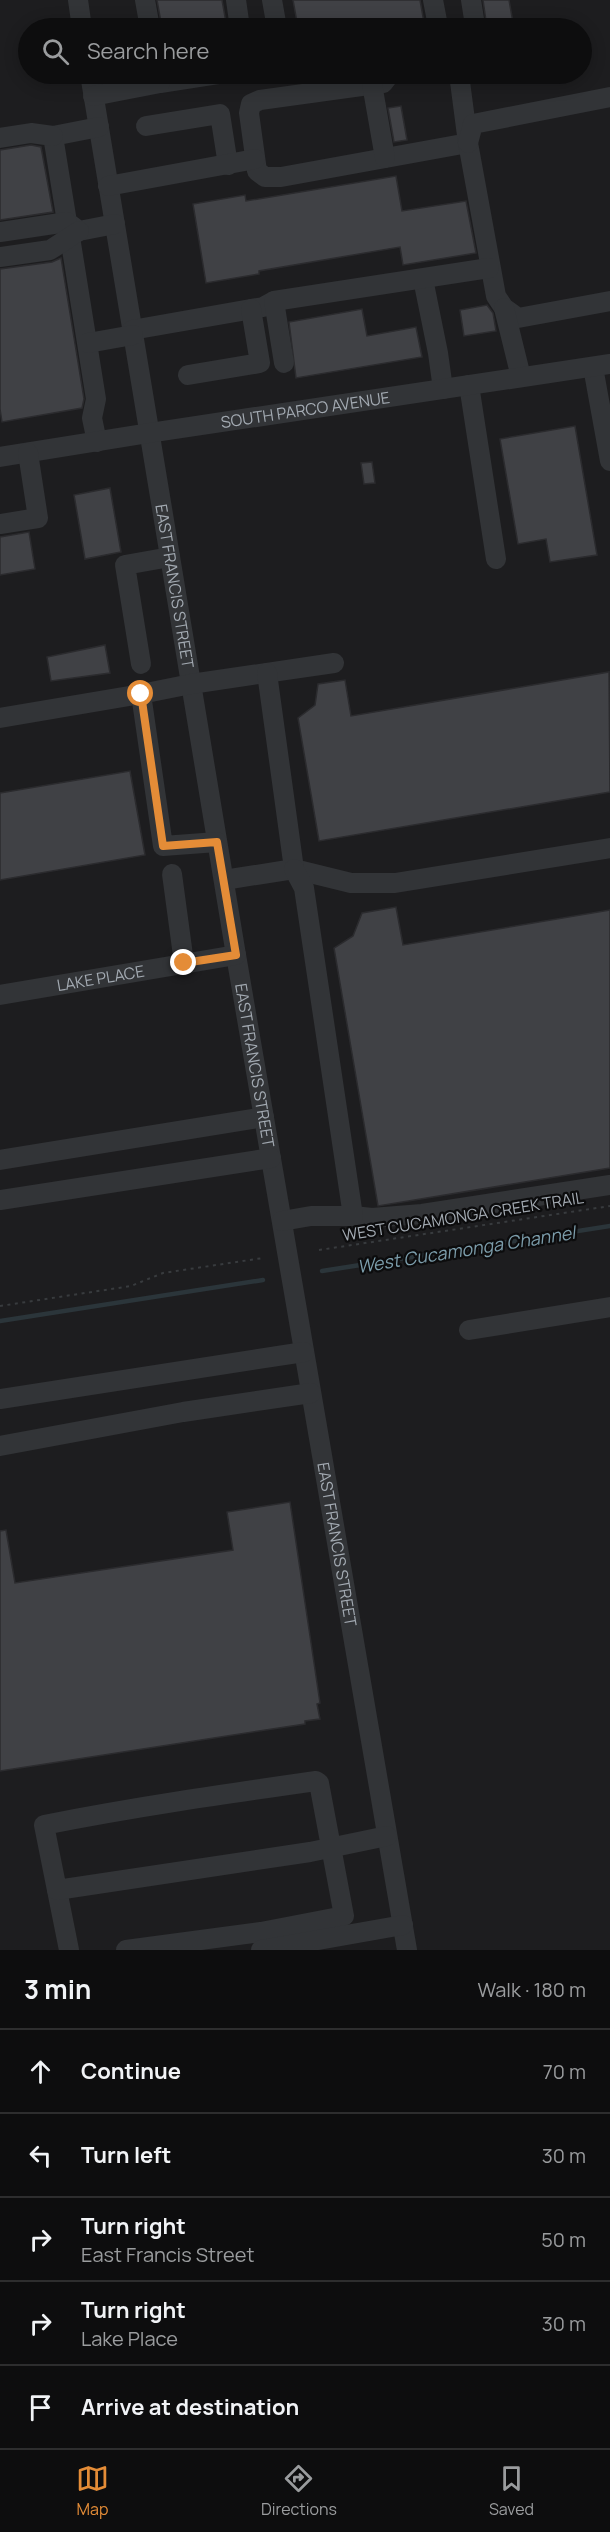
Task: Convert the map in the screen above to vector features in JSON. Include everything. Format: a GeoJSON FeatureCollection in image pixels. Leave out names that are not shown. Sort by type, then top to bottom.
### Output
{"type":"FeatureCollection","features":[{"type":"Feature","properties":{"kind":"street"},"geometry":{"type":"LineString","coordinates":[[78,0],[81,18]]}},
{"type":"Feature","properties":{"kind":"street"},"geometry":{"type":"LineString","coordinates":[[145,0],[148,18]]}},
{"type":"Feature","properties":{"kind":"street"},"geometry":{"type":"LineString","coordinates":[[236,0],[239,18]]}},
{"type":"Feature","properties":{"kind":"street"},"geometry":{"type":"LineString","coordinates":[[272,0],[275,18]]}},
{"type":"Feature","properties":{"kind":"street"},"geometry":{"type":"LineString","coordinates":[[433,0],[436,18]]}},
{"type":"Feature","properties":{"kind":"street"},"geometry":{"type":"LineString","coordinates":[[471,0],[474,18]]}},
{"type":"Feature","properties":{"kind":"street","name":"EAST FRANCIS STREET"},"geometry":{"type":"LineString","coordinates":[[91,84],[236,955],[407,1950]]}},
{"type":"Feature","properties":{"kind":"street"},"geometry":{"type":"LineString","coordinates":[[93,96],[137,84]]}},
{"type":"Feature","properties":{"kind":"street"},"geometry":{"type":"LineString","coordinates":[[385,158],[372,84],[260,99],[251,104],[249,113],[257,171],[265,177],[281,177],[468,143]]}},
{"type":"Feature","properties":{"kind":"street"},"geometry":{"type":"LineString","coordinates":[[460,84],[489,268],[496,296],[504,308],[521,377]]}},
{"type":"Feature","properties":{"kind":"street"},"geometry":{"type":"LineString","coordinates":[[468,143],[473,124],[610,97]]}},
{"type":"Feature","properties":{"kind":"street"},"geometry":{"type":"LineString","coordinates":[[146,126],[220,114],[228,165]]}},
{"type":"Feature","properties":{"kind":"street"},"geometry":{"type":"LineString","coordinates":[[0,138],[31,133],[53,136],[99,127]]}},
{"type":"Feature","properties":{"kind":"street"},"geometry":{"type":"LineString","coordinates":[[53,136],[72,230],[96,399],[92,418],[97,441]]}},
{"type":"Feature","properties":{"kind":"street"},"geometry":{"type":"LineString","coordinates":[[108,186],[255,159]]}},
{"type":"Feature","properties":{"kind":"street"},"geometry":{"type":"LineString","coordinates":[[0,232],[72,230],[115,224]]}},
{"type":"Feature","properties":{"kind":"street"},"geometry":{"type":"LineString","coordinates":[[0,257],[50,250],[72,230]]}},
{"type":"Feature","properties":{"kind":"street"},"geometry":{"type":"LineString","coordinates":[[88,344],[133,332],[251,309],[274,301],[489,268]]}},
{"type":"Feature","properties":{"kind":"street"},"geometry":{"type":"LineString","coordinates":[[423,279],[438,353],[442,389]]}},
{"type":"Feature","properties":{"kind":"street"},"geometry":{"type":"LineString","coordinates":[[274,301],[284,363]]}},
{"type":"Feature","properties":{"kind":"street"},"geometry":{"type":"LineString","coordinates":[[504,308],[518,318],[610,301]]}},
{"type":"Feature","properties":{"kind":"street"},"geometry":{"type":"LineString","coordinates":[[188,375],[260,363],[251,309]]}},
{"type":"Feature","properties":{"kind":"street"},"geometry":{"type":"LineString","coordinates":[[601,365],[610,461]]}},
{"type":"Feature","properties":{"kind":"street","name":"SOUTH PARCO AVENUE"},"geometry":{"type":"LineString","coordinates":[[0,458],[97,441],[601,365]]}},
{"type":"Feature","properties":{"kind":"street"},"geometry":{"type":"LineString","coordinates":[[469,385],[496,559]]}},
{"type":"Feature","properties":{"kind":"street"},"geometry":{"type":"LineString","coordinates":[[0,524],[38,518],[28,453]]}},
{"type":"Feature","properties":{"kind":"street"},"geometry":{"type":"LineString","coordinates":[[141,664],[125,565],[170,557]]}},
{"type":"Feature","properties":{"kind":"street"},"geometry":{"type":"LineString","coordinates":[[0,718],[191,684],[334,663]]}},
{"type":"Feature","properties":{"kind":"street"},"geometry":{"type":"LineString","coordinates":[[267,673],[294,869],[304,888],[352,1216]]}},
{"type":"Feature","properties":{"kind":"street"},"geometry":{"type":"LineString","coordinates":[[141,694],[163,846],[217,842]]}},
{"type":"Feature","properties":{"kind":"street"},"geometry":{"type":"LineString","coordinates":[[224,880],[294,869],[351,883],[395,883],[610,848]]}},
{"type":"Feature","properties":{"kind":"street"},"geometry":{"type":"LineString","coordinates":[[172,874],[184,963]]}},
{"type":"Feature","properties":{"kind":"street","name":"LAKE PLACE"},"geometry":{"type":"LineString","coordinates":[[0,995],[236,955]]}},
{"type":"Feature","properties":{"kind":"street"},"geometry":{"type":"LineString","coordinates":[[0,1160],[264,1118]]}},
{"type":"Feature","properties":{"kind":"street"},"geometry":{"type":"LineString","coordinates":[[0,1200],[271,1158]]}},
{"type":"Feature","properties":{"kind":"street"},"geometry":{"type":"LineString","coordinates":[[282,1221],[311,1216],[372,1218],[422,1214],[610,1185]]}},
{"type":"Feature","properties":{"kind":"street"},"geometry":{"type":"LineString","coordinates":[[469,1330],[610,1307]]}},
{"type":"Feature","properties":{"kind":"street"},"geometry":{"type":"LineString","coordinates":[[0,1399],[304,1352]]}},
{"type":"Feature","properties":{"kind":"street"},"geometry":{"type":"LineString","coordinates":[[0,1446],[183,1412],[311,1393]]}},
{"type":"Feature","properties":{"kind":"street"},"geometry":{"type":"LineString","coordinates":[[69,1950],[44,1825],[112,1811],[316,1781],[319,1783],[344,1916],[261,1932],[126,1950]]}},
{"type":"Feature","properties":{"kind":"street"},"geometry":{"type":"LineString","coordinates":[[57,1890],[182,1873],[387,1836]]}},
{"type":"Feature","properties":{"kind":"street"},"geometry":{"type":"LineString","coordinates":[[261,1950],[350,1942],[403,1925]]}},
{"type":"Feature","properties":{"kind":"path","name":"WEST CUCAMONGA CREEK TRAIL"},"geometry":{"type":"LineString","coordinates":[[319,1250],[610,1206]]}},
{"type":"Feature","properties":{"kind":"path"},"geometry":{"type":"LineString","coordinates":[[0,1306],[131,1286],[163,1273],[263,1258]]}},
{"type":"Feature","properties":{"kind":"shaded area"},"geometry":{"type":"Polygon","coordinates":[[[0,0],[610,0],[610,1950],[0,1950],[0,0]]]}},
{"type":"Feature","properties":{"kind":"building"},"geometry":{"type":"Polygon","coordinates":[[[157,0],[222,0],[225,18],[160,18],[157,0]]]}},
{"type":"Feature","properties":{"kind":"building"},"geometry":{"type":"Polygon","coordinates":[[[293,0],[420,0],[423,18],[296,18],[293,0]]]}},
{"type":"Feature","properties":{"kind":"building"},"geometry":{"type":"Polygon","coordinates":[[[483,0],[509,0],[512,18],[486,18],[483,0]]]}},
{"type":"Feature","properties":{"kind":"building"},"geometry":{"type":"Polygon","coordinates":[[[401,106],[407,140],[394,142],[388,108],[401,106]]]}},
{"type":"Feature","properties":{"kind":"building"},"geometry":{"type":"Polygon","coordinates":[[[31,145],[41,147],[53,212],[0,220],[0,150],[31,145]]]}},
{"type":"Feature","properties":{"kind":"building"},"geometry":{"type":"Polygon","coordinates":[[[396,176],[402,211],[466,201],[476,253],[403,265],[400,247],[259,271],[259,274],[206,283],[193,204],[245,195],[246,201],[396,176]]]}},
{"type":"Feature","properties":{"kind":"building"},"geometry":{"type":"Polygon","coordinates":[[[61,258],[84,399],[82,408],[2,422],[0,409],[0,269],[52,262],[61,258]]]}},
{"type":"Feature","properties":{"kind":"building"},"geometry":{"type":"Polygon","coordinates":[[[487,305],[493,313],[496,331],[464,336],[460,310],[487,305]]]}},
{"type":"Feature","properties":{"kind":"building"},"geometry":{"type":"Polygon","coordinates":[[[362,309],[367,336],[416,327],[422,357],[296,378],[289,322],[362,309]]]}},
{"type":"Feature","properties":{"kind":"building"},"geometry":{"type":"Polygon","coordinates":[[[575,426],[597,555],[550,562],[546,539],[518,544],[500,439],[575,426]]]}},
{"type":"Feature","properties":{"kind":"building"},"geometry":{"type":"Polygon","coordinates":[[[372,462],[375,483],[364,484],[361,463],[372,462]]]}},
{"type":"Feature","properties":{"kind":"building"},"geometry":{"type":"Polygon","coordinates":[[[110,488],[121,552],[85,559],[74,495],[110,488]]]}},
{"type":"Feature","properties":{"kind":"building"},"geometry":{"type":"Polygon","coordinates":[[[29,532],[35,569],[0,575],[0,537],[29,532]]]}},
{"type":"Feature","properties":{"kind":"building"},"geometry":{"type":"Polygon","coordinates":[[[105,645],[110,673],[51,681],[47,657],[105,645]]]}},
{"type":"Feature","properties":{"kind":"building"},"geometry":{"type":"Polygon","coordinates":[[[609,672],[610,792],[319,841],[298,718],[315,705],[318,684],[345,680],[351,716],[609,672]]]}},
{"type":"Feature","properties":{"kind":"building"},"geometry":{"type":"Polygon","coordinates":[[[130,771],[145,855],[0,880],[0,793],[130,771]]]}},
{"type":"Feature","properties":{"kind":"building"},"geometry":{"type":"Polygon","coordinates":[[[396,907],[403,945],[610,910],[610,1168],[378,1206],[334,948],[353,936],[362,913],[396,907]]]}},
{"type":"Feature","properties":{"kind":"building"},"geometry":{"type":"Polygon","coordinates":[[[290,1502],[320,1703],[317,1704],[320,1719],[305,1721],[305,1724],[0,1771],[0,1531],[6,1530],[15,1583],[233,1550],[227,1512],[290,1502]]]}},
{"type":"Feature","properties":{"kind":"waterway","name":"West Cucamonga Channel"},"geometry":{"type":"LineString","coordinates":[[322,1271],[610,1226]]}},
{"type":"Feature","properties":{"kind":"waterway","name":"West Cucamonga Channel"},"geometry":{"type":"LineString","coordinates":[[0,1321],[263,1280]]}},
{"type":"Feature","properties":{"kind":"route"},"geometry":{"type":"LineString","coordinates":[[141,694],[163,846],[217,842],[236,955],[184,963]]}}]}
